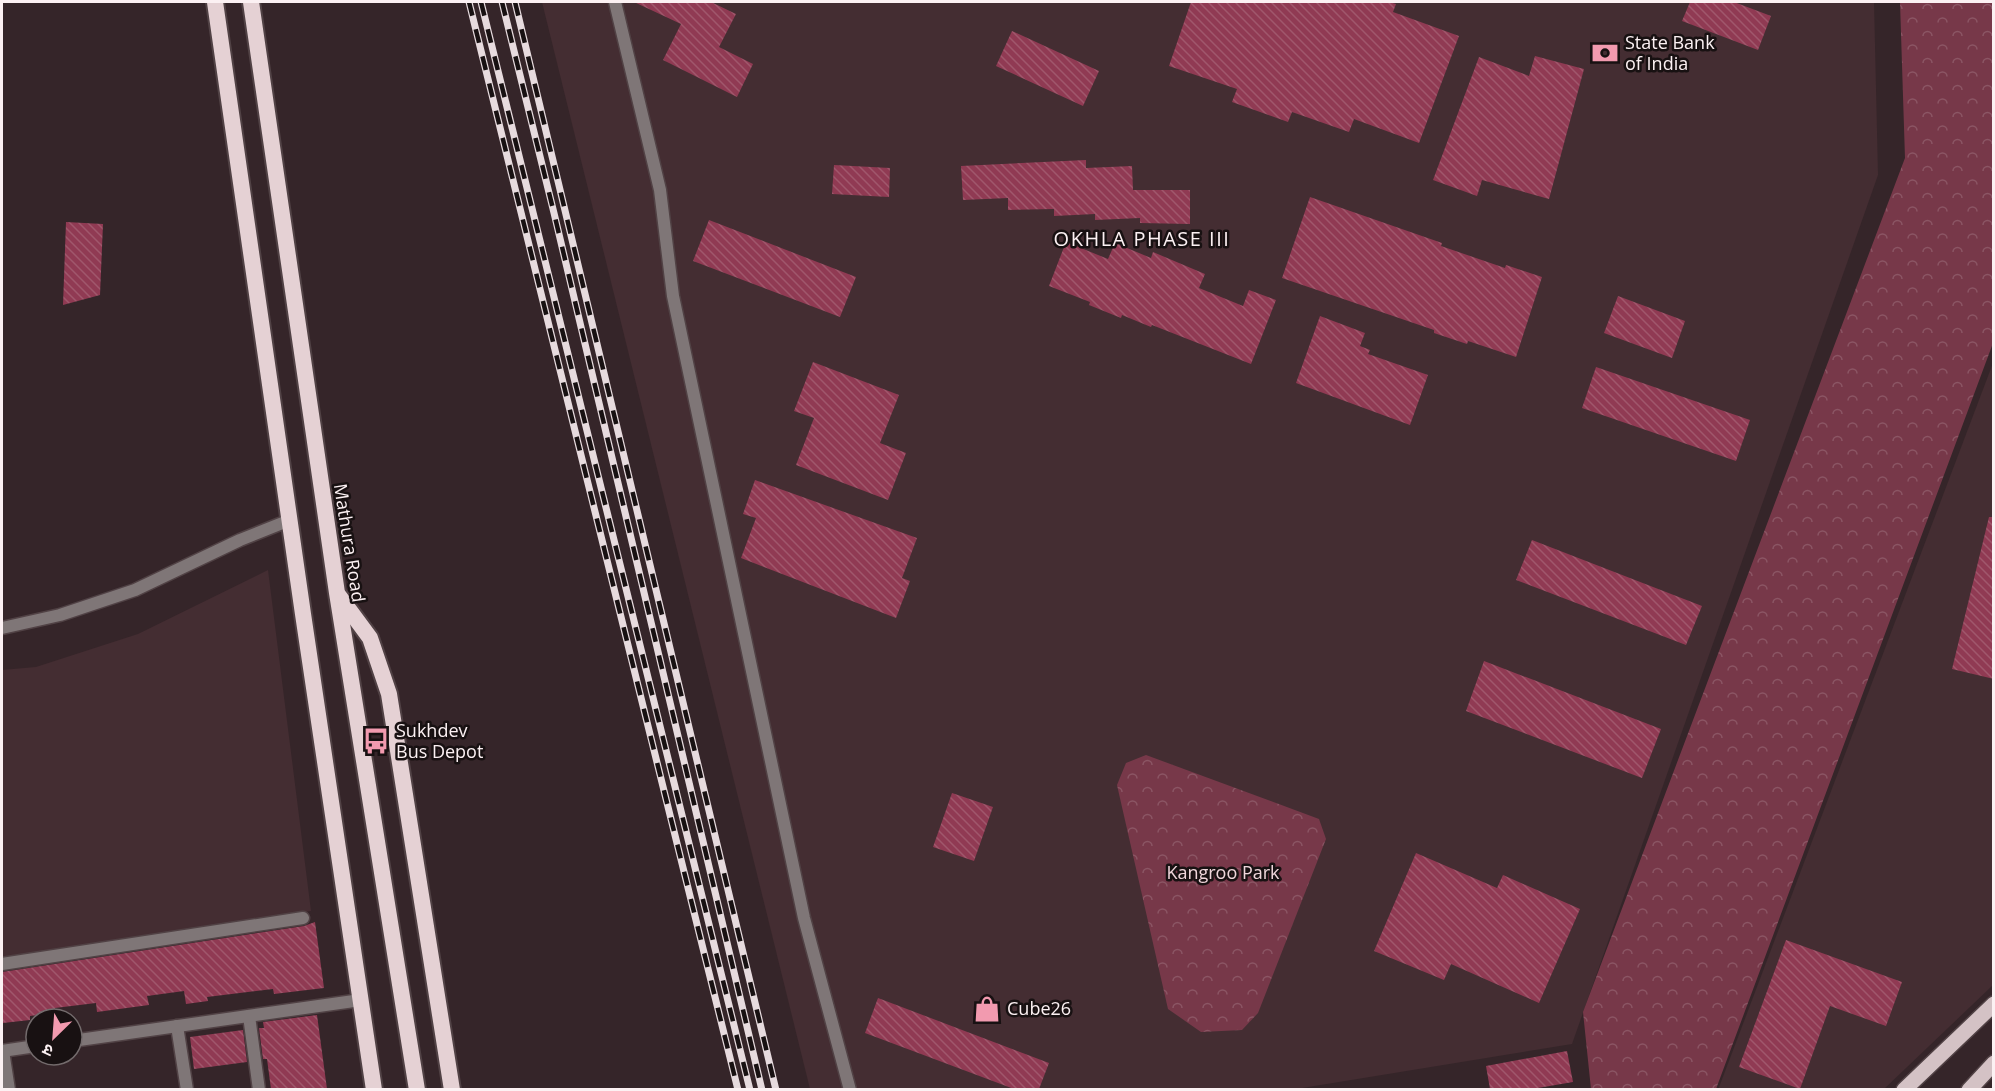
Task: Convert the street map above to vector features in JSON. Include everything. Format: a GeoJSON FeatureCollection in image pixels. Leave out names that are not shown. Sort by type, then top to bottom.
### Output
{"type":"FeatureCollection","features":[{"type":"Feature","properties":{"kind":"highway"},"geometry":{"type":"LineString","coordinates":[[215,2],[374,1089]]}},
{"type":"Feature","properties":{"kind":"highway","name":"Mathura Road"},"geometry":{"type":"LineString","coordinates":[[251,2],[337,592],[417,1089]]}},
{"type":"Feature","properties":{"kind":"highway"},"geometry":{"type":"LineString","coordinates":[[337,592],[370,638],[389,694],[452,1089]]}},
{"type":"Feature","properties":{"kind":"main road"},"geometry":{"type":"LineString","coordinates":[[1904,1089],[1994,1004]]}},
{"type":"Feature","properties":{"kind":"main road"},"geometry":{"type":"LineString","coordinates":[[1969,1089],[1994,1063]]}},
{"type":"Feature","properties":{"kind":"street"},"geometry":{"type":"LineString","coordinates":[[615,2],[660,190],[673,296],[804,918],[850,1089]]}},
{"type":"Feature","properties":{"kind":"street"},"geometry":{"type":"LineString","coordinates":[[2,628],[60,615],[135,590],[240,540],[290,520]]}},
{"type":"Feature","properties":{"kind":"street"},"geometry":{"type":"LineString","coordinates":[[2,964],[303,918]]}},
{"type":"Feature","properties":{"kind":"street"},"geometry":{"type":"LineString","coordinates":[[84,1039],[361,1000]]}},
{"type":"Feature","properties":{"kind":"street"},"geometry":{"type":"LineString","coordinates":[[249,1016],[259,1089]]}},
{"type":"Feature","properties":{"kind":"street"},"geometry":{"type":"LineString","coordinates":[[177,1026],[187,1089]]}},
{"type":"Feature","properties":{"kind":"street"},"geometry":{"type":"LineString","coordinates":[[9,1089],[2,1051],[24,1048]]}},
{"type":"Feature","properties":{"kind":"shaded area"},"geometry":{"type":"Polygon","coordinates":[[[542,2],[1874,2],[1878,175],[1572,1044],[1296,1089],[810,1089],[542,2]]]}},
{"type":"Feature","properties":{"kind":"shaded area"},"geometry":{"type":"Polygon","coordinates":[[[1993,363],[1993,985],[1884,1089],[1718,1090],[1993,363]]]}},
{"type":"Feature","properties":{"kind":"shaded area"},"geometry":{"type":"Polygon","coordinates":[[[268,570],[311,911],[2,958],[2,670],[36,667],[138,634],[268,570]]]}},
{"type":"Feature","properties":{"kind":"green space"},"geometry":{"type":"Polygon","coordinates":[[[1900,2],[1993,2],[1993,343],[1716,1089],[1591,1089],[1583,1012],[1905,158],[1900,2]]]}},
{"type":"Feature","properties":{"kind":"green space","name":"Kangroo Park"},"geometry":{"type":"Polygon","coordinates":[[[1146,755],[1319,819],[1326,839],[1258,1013],[1242,1030],[1201,1032],[1168,1009],[1117,785],[1126,763],[1146,755]]]}},
{"type":"Feature","properties":{"kind":"building"},"geometry":{"type":"Polygon","coordinates":[[[634,2],[711,2],[736,14],[719,47],[753,64],[737,97],[663,60],[681,24],[634,2]]]}},
{"type":"Feature","properties":{"kind":"building"},"geometry":{"type":"Polygon","coordinates":[[[1191,2],[1389,2],[1396,4],[1393,12],[1459,36],[1419,143],[1354,119],[1349,132],[1292,112],[1288,122],[1232,102],[1237,89],[1169,66],[1191,2]]]}},
{"type":"Feature","properties":{"kind":"building"},"geometry":{"type":"Polygon","coordinates":[[[1690,2],[1734,2],[1771,16],[1758,50],[1682,21],[1690,2]]]}},
{"type":"Feature","properties":{"kind":"building"},"geometry":{"type":"Polygon","coordinates":[[[1012,31],[1099,71],[1083,106],[996,66],[1012,31]]]}},
{"type":"Feature","properties":{"kind":"building"},"geometry":{"type":"Polygon","coordinates":[[[1535,56],[1584,69],[1549,199],[1482,180],[1477,196],[1433,180],[1479,57],[1529,76],[1535,56]]]}},
{"type":"Feature","properties":{"kind":"building"},"geometry":{"type":"Polygon","coordinates":[[[1086,160],[1086,168],[1132,166],[1133,190],[1190,190],[1190,224],[1140,223],[1140,218],[1095,220],[1095,214],[1054,216],[1054,209],[1008,210],[1008,198],[963,200],[961,166],[1086,160]]]}},
{"type":"Feature","properties":{"kind":"building"},"geometry":{"type":"Polygon","coordinates":[[[834,165],[890,168],[889,197],[832,194],[834,165]]]}},
{"type":"Feature","properties":{"kind":"building"},"geometry":{"type":"Polygon","coordinates":[[[1310,197],[1442,243],[1441,246],[1505,268],[1506,265],[1542,277],[1516,357],[1468,341],[1467,344],[1434,333],[1434,330],[1282,278],[1310,197]]]}},
{"type":"Feature","properties":{"kind":"building"},"geometry":{"type":"Polygon","coordinates":[[[709,220],[856,277],[840,317],[693,261],[709,220]]]}},
{"type":"Feature","properties":{"kind":"building"},"geometry":{"type":"Polygon","coordinates":[[[66,222],[103,224],[100,295],[63,305],[66,222]]]}},
{"type":"Feature","properties":{"kind":"building"},"geometry":{"type":"Polygon","coordinates":[[[1066,242],[1108,259],[1115,243],[1151,258],[1153,252],[1205,274],[1199,288],[1243,306],[1249,290],[1276,300],[1251,364],[1152,325],[1151,327],[1122,315],[1121,318],[1089,305],[1090,302],[1049,286],[1066,242]]]}},
{"type":"Feature","properties":{"kind":"building"},"geometry":{"type":"Polygon","coordinates":[[[1618,296],[1685,321],[1672,358],[1604,333],[1618,296]]]}},
{"type":"Feature","properties":{"kind":"building"},"geometry":{"type":"Polygon","coordinates":[[[1320,316],[1365,333],[1360,346],[1370,350],[1368,354],[1428,375],[1410,425],[1296,383],[1320,316]]]}},
{"type":"Feature","properties":{"kind":"building"},"geometry":{"type":"Polygon","coordinates":[[[813,362],[899,395],[880,443],[906,453],[888,500],[796,465],[814,418],[794,411],[813,362]]]}},
{"type":"Feature","properties":{"kind":"building"},"geometry":{"type":"Polygon","coordinates":[[[1596,367],[1750,420],[1736,461],[1582,408],[1596,367]]]}},
{"type":"Feature","properties":{"kind":"building"},"geometry":{"type":"Polygon","coordinates":[[[755,480],[917,538],[902,578],[910,581],[896,618],[741,558],[756,518],[743,514],[755,480]]]}},
{"type":"Feature","properties":{"kind":"building"},"geometry":{"type":"Polygon","coordinates":[[[1989,517],[1994,517],[1994,679],[1952,669],[1989,517]]]}},
{"type":"Feature","properties":{"kind":"building"},"geometry":{"type":"Polygon","coordinates":[[[1532,540],[1702,606],[1686,645],[1516,580],[1532,540]]]}},
{"type":"Feature","properties":{"kind":"building"},"geometry":{"type":"Polygon","coordinates":[[[1484,661],[1661,729],[1642,778],[1466,711],[1484,661]]]}},
{"type":"Feature","properties":{"kind":"building"},"geometry":{"type":"Polygon","coordinates":[[[952,793],[993,807],[974,861],[933,847],[952,793]]]}},
{"type":"Feature","properties":{"kind":"building"},"geometry":{"type":"Polygon","coordinates":[[[1416,853],[1497,888],[1503,875],[1580,909],[1539,1003],[1451,964],[1444,980],[1374,951],[1416,853]]]}},
{"type":"Feature","properties":{"kind":"building"},"geometry":{"type":"Polygon","coordinates":[[[315,922],[324,988],[274,994],[273,989],[207,997],[208,1001],[186,1004],[184,991],[147,996],[149,1005],[97,1012],[96,1003],[63,1007],[24,1007],[24,1021],[3,1023],[2,972],[304,926],[315,922]]]}},
{"type":"Feature","properties":{"kind":"building"},"geometry":{"type":"Polygon","coordinates":[[[1786,940],[1902,982],[1886,1026],[1830,1006],[1800,1089],[1739,1067],[1786,940]]]}},
{"type":"Feature","properties":{"kind":"building"},"geometry":{"type":"Polygon","coordinates":[[[878,998],[1049,1063],[1039,1089],[1014,1089],[865,1033],[878,998]]]}},
{"type":"Feature","properties":{"kind":"building"},"geometry":{"type":"Polygon","coordinates":[[[317,1015],[327,1089],[271,1089],[267,1059],[263,1059],[259,1028],[264,1028],[263,1022],[317,1015]]]}},
{"type":"Feature","properties":{"kind":"building"},"geometry":{"type":"Polygon","coordinates":[[[243,1030],[247,1062],[194,1069],[190,1037],[243,1030]]]}},
{"type":"Feature","properties":{"kind":"building"},"geometry":{"type":"Polygon","coordinates":[[[1567,1051],[1573,1082],[1532,1089],[1490,1089],[1486,1066],[1567,1051]]]}},
{"type":"Feature","properties":{"kind":"railway"},"geometry":{"type":"LineString","coordinates":[[469,2],[738,1090]]}},
{"type":"Feature","properties":{"kind":"railway"},"geometry":{"type":"LineString","coordinates":[[481,2],[750,1090]]}},
{"type":"Feature","properties":{"kind":"railway"},"geometry":{"type":"LineString","coordinates":[[502,2],[762,1090]]}},
{"type":"Feature","properties":{"kind":"railway"},"geometry":{"type":"LineString","coordinates":[[515,2],[776,1090]]}},
{"type":"Feature","properties":{"kind":"place","name":"State Bank of India"},"geometry":{"type":"Point","coordinates":[1605,53]}},
{"type":"Feature","properties":{"kind":"place","name":"Sukhdev Bus Depot"},"geometry":{"type":"Point","coordinates":[376,741]}},
{"type":"Feature","properties":{"kind":"place","name":"Cube26"},"geometry":{"type":"Point","coordinates":[987,1009]}},
{"type":"Feature","properties":{"kind":"district","name":"OKHLA PHASE III"},"geometry":{"type":"Point","coordinates":[1142,239]}}]}
